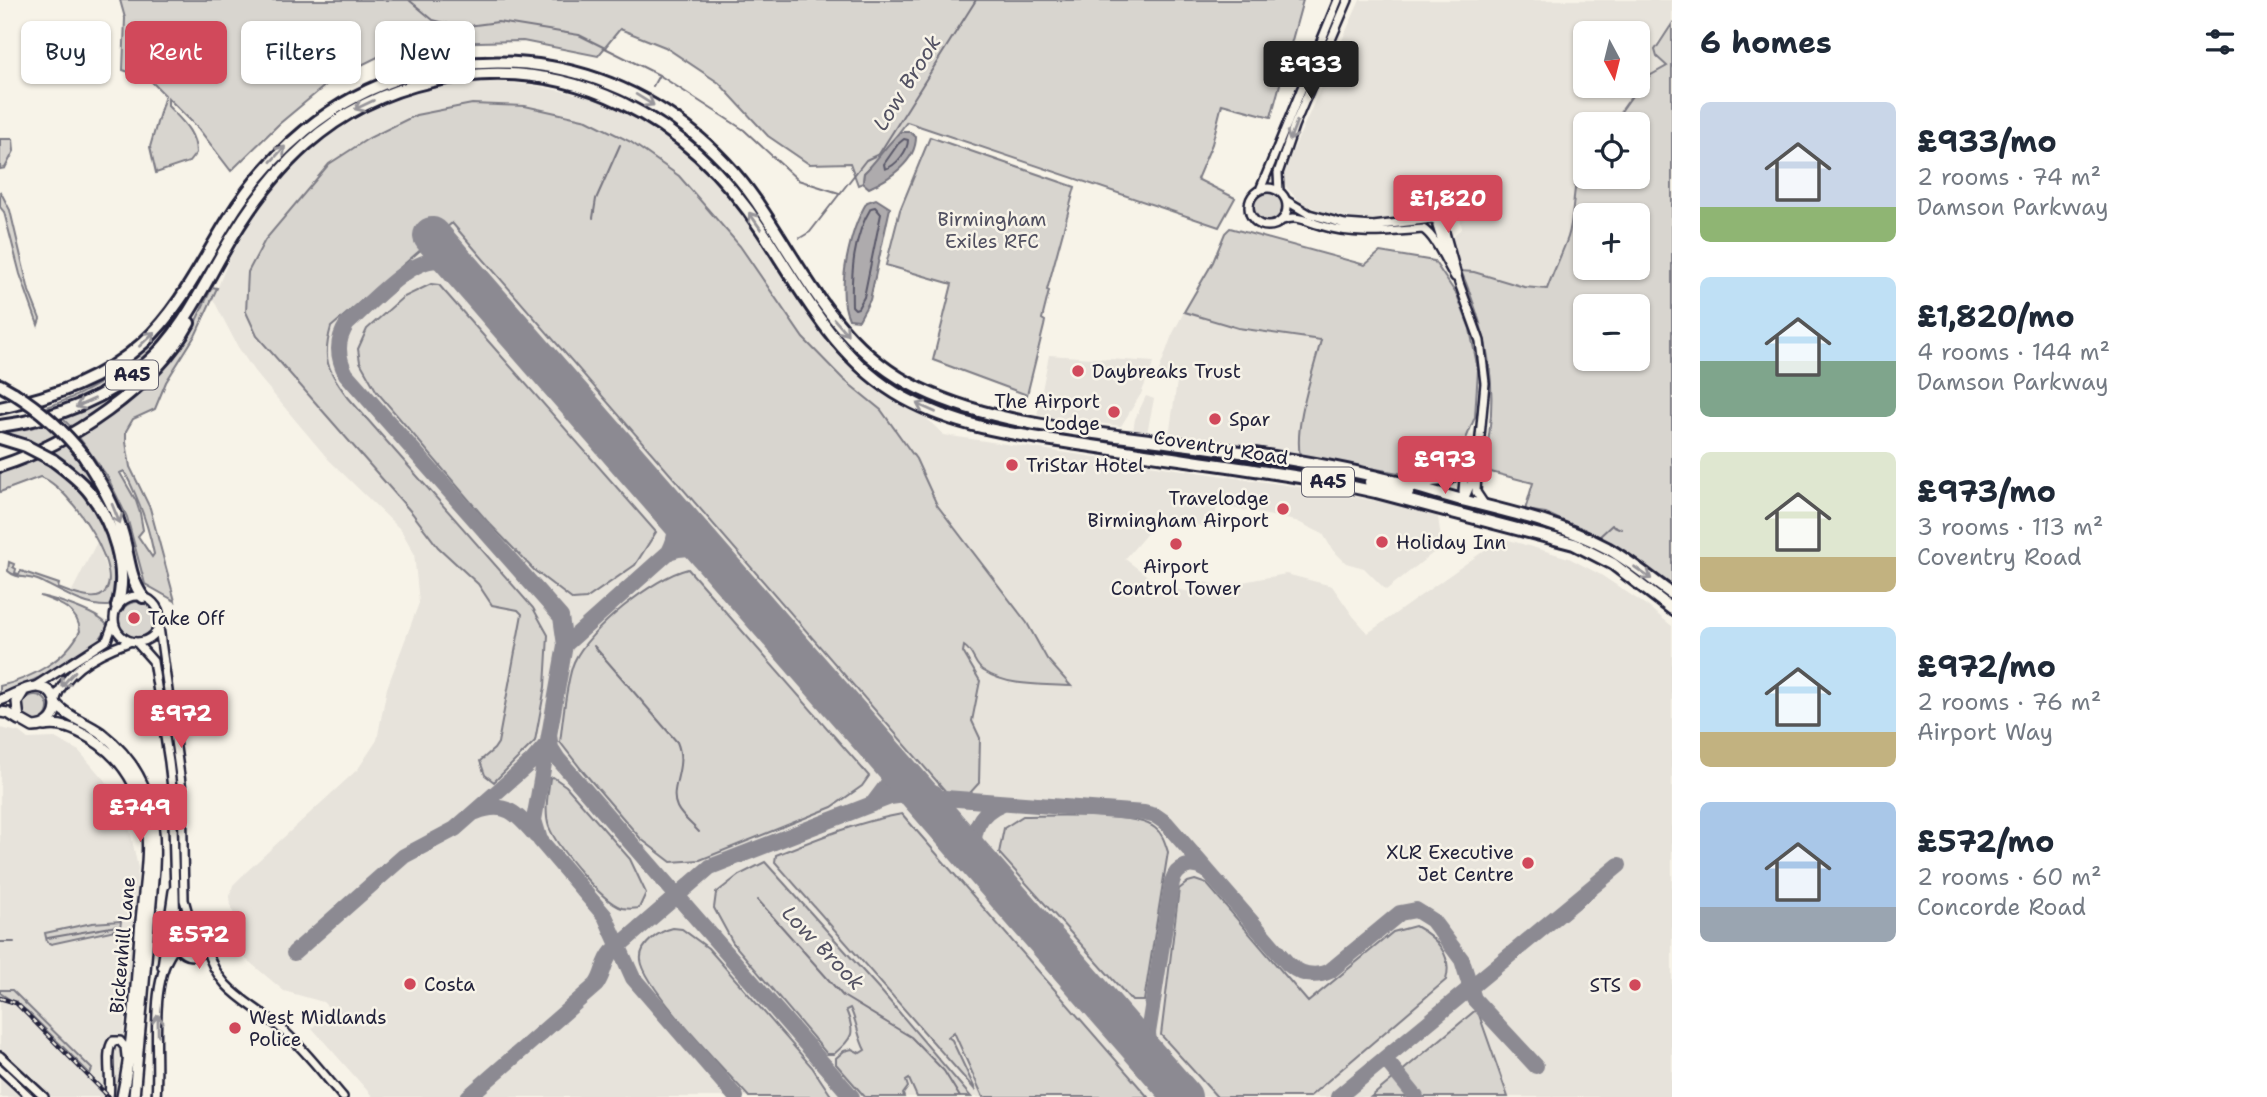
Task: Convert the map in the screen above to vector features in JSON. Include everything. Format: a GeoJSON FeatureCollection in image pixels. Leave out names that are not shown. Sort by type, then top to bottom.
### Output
{"type":"FeatureCollection","features":[{"type":"Feature","properties":{"kind":"highway","name":"Coventry Road"},"geometry":{"type":"LineString","coordinates":[[0,406],[42,398],[66,390],[101,374],[130,354],[152,334],[176,305],[254,181],[303,131],[337,107],[365,91],[391,81],[462,63],[505,62],[553,67],[598,79],[635,94],[687,126],[710,145],[738,176],[763,210],[815,296],[859,347],[884,367],[922,390],[995,416],[1321,465],[1522,514],[1591,540],[1612,551],[1672,594]]}},
{"type":"Feature","properties":{"kind":"highway","name":"Coventry Road"},"geometry":{"type":"LineString","coordinates":[[214,268],[251,205],[275,174],[294,154],[342,116],[412,85],[460,75],[486,72],[545,76],[612,97],[682,139],[728,183],[833,338],[862,367],[902,397],[934,412],[990,431],[1315,480],[1376,492],[1574,544],[1612,564],[1672,609]]}},
{"type":"Feature","properties":{"kind":"highway","name":"A45"},"geometry":{"type":"LineString","coordinates":[[3,426],[55,416],[90,402],[133,374],[150,361],[181,323],[214,268]]}},
{"type":"Feature","properties":{"kind":"highway"},"geometry":{"type":"LineString","coordinates":[[0,464],[28,451],[57,443],[114,407],[165,358],[186,327],[214,268]]}},
{"type":"Feature","properties":{"kind":"highway"},"geometry":{"type":"LineString","coordinates":[[0,386],[34,406],[55,424],[83,455],[114,509],[125,540],[133,582],[143,597]]}},
{"type":"Feature","properties":{"kind":"highway"},"geometry":{"type":"LineString","coordinates":[[0,438],[53,460],[89,492],[108,525],[120,558],[121,595],[117,606]]}},
{"type":"Feature","properties":{"kind":"highway"},"geometry":{"type":"LineString","coordinates":[[1321,465],[1362,480],[1454,506],[1461,514]]}},
{"type":"Feature","properties":{"kind":"highway"},"geometry":{"type":"LineString","coordinates":[[1461,514],[1464,500]]}},
{"type":"Feature","properties":{"kind":"highway"},"geometry":{"type":"LineString","coordinates":[[1464,500],[1470,509],[1543,531],[1574,544]]}},
{"type":"Feature","properties":{"kind":"main road"},"geometry":{"type":"LineString","coordinates":[[0,700],[34,687],[49,692],[56,702],[53,719],[44,726],[33,727],[8,713],[0,712]]}},
{"type":"Feature","properties":{"kind":"main road"},"geometry":{"type":"LineString","coordinates":[[23,692],[16,708],[23,723]]}},
{"type":"Feature","properties":{"kind":"main road","name":"Bickenhill Lane"},"geometry":{"type":"LineString","coordinates":[[56,702],[62,712],[99,732],[118,749],[139,776],[152,810],[154,868],[134,1097]]}},
{"type":"Feature","properties":{"kind":"main road","name":"Bickenhill Lane"},"geometry":{"type":"LineString","coordinates":[[44,726],[55,724],[77,730],[110,751],[127,773],[144,811],[147,849],[127,1071],[122,1097]]}},
{"type":"Feature","properties":{"kind":"street"},"geometry":{"type":"LineString","coordinates":[[1338,0],[1286,123],[1269,173],[1250,202],[1249,210],[1254,221],[1269,227],[1283,220],[1296,218],[1341,231],[1363,233],[1423,229],[1435,240],[1458,283]]}},
{"type":"Feature","properties":{"kind":"street"},"geometry":{"type":"LineString","coordinates":[[1279,191],[1278,173],[1290,138],[1348,0]]}},
{"type":"Feature","properties":{"kind":"street"},"geometry":{"type":"LineString","coordinates":[[1260,190],[1269,188],[1279,191],[1287,201],[1310,214],[1334,222],[1390,225],[1441,219]]}},
{"type":"Feature","properties":{"kind":"street"},"geometry":{"type":"LineString","coordinates":[[1283,220],[1288,209],[1287,201]]}},
{"type":"Feature","properties":{"kind":"street"},"geometry":{"type":"LineString","coordinates":[[1441,219],[1437,226],[1451,272]]}},
{"type":"Feature","properties":{"kind":"street"},"geometry":{"type":"LineString","coordinates":[[1441,219],[1482,356],[1484,401],[1476,492],[1486,506]]}},
{"type":"Feature","properties":{"kind":"street"},"geometry":{"type":"LineString","coordinates":[[1464,500],[1463,486],[1469,464],[1479,446]]}},
{"type":"Feature","properties":{"kind":"street"},"geometry":{"type":"LineString","coordinates":[[1404,484],[1441,483],[1458,475],[1469,464]]}},
{"type":"Feature","properties":{"kind":"street"},"geometry":{"type":"LineString","coordinates":[[1464,500],[1477,469]]}},
{"type":"Feature","properties":{"kind":"street"},"geometry":{"type":"LineString","coordinates":[[34,687],[107,640],[117,606],[128,597],[143,597],[156,605],[160,615],[159,627],[182,790],[184,900],[189,916],[205,932],[205,947],[222,983],[288,1034],[343,1097]]}},
{"type":"Feature","properties":{"kind":"street"},"geometry":{"type":"LineString","coordinates":[[113,623],[117,632],[134,642],[153,661],[172,788],[176,931],[174,941],[181,953],[189,956],[196,955],[205,947]]}},
{"type":"Feature","properties":{"kind":"street"},"geometry":{"type":"LineString","coordinates":[[56,702],[60,687],[81,666],[112,648],[148,640],[159,627]]}},
{"type":"Feature","properties":{"kind":"street"},"geometry":{"type":"LineString","coordinates":[[156,1097],[159,1067],[157,1001],[175,879]]}},
{"type":"Feature","properties":{"kind":"street"},"geometry":{"type":"LineString","coordinates":[[176,931],[187,923],[196,923]]}},
{"type":"Feature","properties":{"kind":"street"},"geometry":{"type":"LineString","coordinates":[[161,977],[169,955],[176,947]]}},
{"type":"Feature","properties":{"kind":"street"},"geometry":{"type":"LineString","coordinates":[[109,1097],[111,1084],[107,1051],[113,1041],[120,1041],[125,1047],[127,1071]]}},
{"type":"Feature","properties":{"kind":"street"},"geometry":{"type":"LineString","coordinates":[[0,1056],[44,1097]]}},
{"type":"Feature","properties":{"kind":"street"},"geometry":{"type":"LineString","coordinates":[[0,1069],[30,1097]]}},
{"type":"Feature","properties":{"kind":"shaded area"},"geometry":{"type":"Polygon","coordinates":[[[1360,0],[1672,0],[1672,24],[1657,43],[1668,66],[1650,76],[1650,21],[1573,21],[1573,98],[1630,98],[1621,112],[1573,112],[1573,189],[1576,189],[1568,237],[1547,289],[1524,287],[1474,272],[1461,271],[1453,239],[1462,229],[1459,210],[1369,222],[1322,212],[1300,202],[1281,177],[1360,0]]]}},
{"type":"Feature","properties":{"kind":"shaded area"},"geometry":{"type":"Polygon","coordinates":[[[475,81],[538,86],[585,96],[626,112],[656,128],[695,158],[736,202],[858,367],[926,418],[944,435],[1320,490],[1433,512],[1438,517],[1442,546],[1386,590],[1364,568],[1346,563],[1332,549],[1323,534],[1296,521],[1217,505],[1213,529],[1162,516],[1125,559],[1162,587],[1203,594],[1205,582],[1221,586],[1286,574],[1332,586],[1368,633],[1502,538],[1569,558],[1601,575],[1646,605],[1672,626],[1672,1097],[373,1097],[312,1028],[331,1010],[323,1002],[284,991],[246,959],[244,936],[231,908],[230,896],[233,885],[245,873],[358,769],[377,740],[387,688],[419,603],[414,553],[401,530],[328,459],[254,371],[213,299],[230,257],[251,222],[274,188],[305,155],[336,131],[386,102],[420,89],[445,84],[475,84],[475,81]]]}},
{"type":"Feature","properties":{"kind":"shaded area"},"geometry":{"type":"Polygon","coordinates":[[[1184,312],[1238,328],[1321,340],[1303,410],[1300,456],[1166,436],[1170,429],[1177,382],[1156,379],[1172,335],[1184,312]]]}},
{"type":"Feature","properties":{"kind":"shaded area"},"geometry":{"type":"Polygon","coordinates":[[[1049,355],[1154,362],[1141,394],[1121,426],[1037,415],[1049,355]]]}},
{"type":"Feature","properties":{"kind":"shaded area"},"geometry":{"type":"Polygon","coordinates":[[[1146,396],[1154,399],[1147,433],[1133,431],[1135,419],[1146,396]]]}},
{"type":"Feature","properties":{"kind":"shaded area"},"geometry":{"type":"Polygon","coordinates":[[[98,540],[107,574],[107,590],[96,598],[71,593],[98,540]]]}},
{"type":"Feature","properties":{"kind":"shaded area"},"geometry":{"type":"Polygon","coordinates":[[[0,728],[19,732],[28,739],[55,738],[79,751],[113,790],[130,830],[138,868],[131,965],[116,1097],[0,1097],[0,728]]]}},
{"type":"Feature","properties":{"kind":"green space"},"geometry":{"type":"Polygon","coordinates":[[[120,0],[1303,0],[1271,117],[1222,104],[1212,144],[1197,179],[1235,198],[1219,227],[907,122],[877,161],[864,173],[863,183],[858,185],[850,163],[809,164],[768,136],[719,83],[665,47],[620,29],[598,56],[523,41],[475,42],[475,21],[375,21],[375,58],[361,65],[361,21],[241,21],[241,84],[327,84],[279,124],[231,171],[198,128],[168,98],[168,106],[191,133],[196,153],[189,162],[156,173],[150,147],[165,95],[154,84],[227,84],[227,21],[125,21],[125,71],[123,70],[125,18],[120,0]]]}},
{"type":"Feature","properties":{"kind":"green space"},"geometry":{"type":"Polygon","coordinates":[[[1672,24],[1672,585],[1613,545],[1546,513],[1525,510],[1533,483],[1483,470],[1491,416],[1490,368],[1479,321],[1461,271],[1474,272],[1524,287],[1547,289],[1568,237],[1573,204],[1573,280],[1650,280],[1650,203],[1573,203],[1575,189],[1650,189],[1650,112],[1621,112],[1630,98],[1650,98],[1650,76],[1667,66],[1657,57],[1655,50],[1672,24]]]}},
{"type":"Feature","properties":{"kind":"green space"},"geometry":{"type":"Polygon","coordinates":[[[472,104],[525,106],[587,120],[631,142],[679,176],[740,246],[803,338],[843,379],[881,410],[916,459],[937,505],[1027,623],[1047,659],[1071,686],[1026,684],[993,676],[981,669],[964,646],[963,652],[980,681],[972,721],[980,738],[979,783],[970,793],[954,798],[947,793],[452,223],[331,327],[327,356],[334,378],[346,395],[533,608],[548,635],[545,687],[535,741],[494,782],[485,775],[480,761],[498,743],[522,614],[518,610],[492,605],[478,584],[438,547],[412,513],[257,336],[246,312],[248,272],[265,240],[329,164],[369,138],[416,115],[472,104]]]}},
{"type":"Feature","properties":{"kind":"green space","name":"Birmingham Exiles RFC"},"geometry":{"type":"Polygon","coordinates":[[[930,137],[1075,187],[1047,290],[1049,291],[1042,319],[1045,321],[1027,395],[933,360],[952,284],[886,265],[900,210],[930,137]]]}},
{"type":"Feature","properties":{"kind":"green space"},"geometry":{"type":"Polygon","coordinates":[[[0,139],[13,139],[14,151],[5,168],[0,169],[0,139]]]}},
{"type":"Feature","properties":{"kind":"green space"},"geometry":{"type":"Polygon","coordinates":[[[0,191],[10,210],[29,291],[40,319],[38,325],[20,274],[4,212],[0,207],[0,191]]]}},
{"type":"Feature","properties":{"kind":"green space"},"geometry":{"type":"Polygon","coordinates":[[[1268,193],[1279,197],[1283,208],[1279,219],[1268,223],[1257,219],[1253,208],[1257,197],[1268,193]]]}},
{"type":"Feature","properties":{"kind":"green space"},"geometry":{"type":"Polygon","coordinates":[[[1230,228],[1365,265],[1380,252],[1434,261],[1457,295],[1470,329],[1478,370],[1475,417],[1454,468],[1444,477],[1428,478],[1300,456],[1302,413],[1321,340],[1238,328],[1184,312],[1230,228]]]}},
{"type":"Feature","properties":{"kind":"green space"},"geometry":{"type":"Polygon","coordinates":[[[431,284],[439,285],[656,532],[635,565],[586,599],[573,600],[535,571],[487,521],[377,392],[360,362],[358,349],[367,329],[402,298],[431,284]]]}},
{"type":"Feature","properties":{"kind":"green space"},"geometry":{"type":"Polygon","coordinates":[[[212,287],[217,288],[196,334],[166,382],[155,409],[133,419],[126,431],[130,467],[150,508],[175,601],[145,584],[127,517],[107,476],[78,436],[118,411],[176,353],[195,323],[212,287]],[[124,471],[120,473],[140,513],[143,530],[138,536],[152,557],[154,554],[146,521],[124,471]]]}},
{"type":"Feature","properties":{"kind":"green space"},"geometry":{"type":"Polygon","coordinates":[[[182,309],[184,310],[159,342],[130,372],[73,403],[53,411],[47,407],[82,393],[114,374],[150,343],[182,309]]]}},
{"type":"Feature","properties":{"kind":"green space"},"geometry":{"type":"Polygon","coordinates":[[[174,342],[133,385],[71,427],[62,418],[93,406],[117,391],[174,342]]]}},
{"type":"Feature","properties":{"kind":"green space"},"geometry":{"type":"Polygon","coordinates":[[[45,422],[58,435],[39,445],[0,434],[0,429],[45,422]]]}},
{"type":"Feature","properties":{"kind":"green space"},"geometry":{"type":"Polygon","coordinates":[[[66,442],[92,476],[110,512],[135,592],[123,595],[108,520],[51,455],[53,453],[48,451],[66,442]]]}},
{"type":"Feature","properties":{"kind":"green space"},"geometry":{"type":"Polygon","coordinates":[[[35,457],[63,474],[75,485],[87,497],[105,525],[112,540],[117,566],[116,600],[108,606],[81,601],[40,581],[8,571],[9,562],[14,564],[15,573],[19,574],[21,571],[59,584],[58,588],[85,597],[100,596],[108,587],[108,572],[103,553],[93,533],[66,496],[52,483],[40,477],[0,492],[0,469],[35,457]]]}},
{"type":"Feature","properties":{"kind":"green space"},"geometry":{"type":"Polygon","coordinates":[[[688,569],[869,776],[862,786],[832,807],[700,860],[671,862],[641,839],[560,742],[569,680],[574,662],[582,649],[607,621],[641,594],[658,582],[688,569]]]}},
{"type":"Feature","properties":{"kind":"green space"},"geometry":{"type":"Polygon","coordinates":[[[40,596],[88,612],[108,627],[102,639],[38,678],[0,696],[0,686],[23,679],[46,667],[66,651],[80,631],[76,617],[71,612],[40,596]]]}},
{"type":"Feature","properties":{"kind":"green space"},"geometry":{"type":"Polygon","coordinates":[[[137,602],[150,607],[155,620],[150,633],[137,638],[124,633],[119,620],[124,607],[137,602]]]}},
{"type":"Feature","properties":{"kind":"green space"},"geometry":{"type":"Polygon","coordinates":[[[35,695],[45,698],[48,708],[45,718],[35,721],[25,718],[22,708],[25,698],[35,695]]]}},
{"type":"Feature","properties":{"kind":"green space"},"geometry":{"type":"Polygon","coordinates":[[[553,777],[566,786],[630,859],[646,893],[639,908],[622,908],[613,904],[581,873],[561,847],[549,827],[547,815],[550,778],[553,777]]]}},
{"type":"Feature","properties":{"kind":"green space"},"geometry":{"type":"Polygon","coordinates":[[[902,814],[1148,1097],[983,1097],[954,1032],[948,1037],[952,1040],[976,1091],[775,862],[776,855],[822,837],[869,821],[902,814]]]}},
{"type":"Feature","properties":{"kind":"green space"},"geometry":{"type":"Polygon","coordinates":[[[1023,816],[1130,819],[1145,823],[1160,833],[1168,852],[1144,1001],[1132,1001],[999,853],[1004,828],[1023,816]]]}},
{"type":"Feature","properties":{"kind":"green space"},"geometry":{"type":"Polygon","coordinates":[[[765,862],[882,992],[971,1097],[917,1097],[909,1079],[906,1081],[908,1087],[904,1097],[865,1097],[836,1064],[836,1058],[844,1051],[852,1049],[860,1053],[865,1050],[850,1008],[846,1010],[852,1030],[849,1039],[834,1054],[827,1054],[733,943],[714,908],[716,893],[739,875],[765,862]]]}},
{"type":"Feature","properties":{"kind":"green space"},"geometry":{"type":"Polygon","coordinates":[[[1195,880],[1207,884],[1308,1002],[1393,932],[1415,926],[1436,941],[1441,948],[1447,963],[1446,980],[1309,1097],[1217,1097],[1161,1035],[1179,889],[1195,880]]]}},
{"type":"Feature","properties":{"kind":"green space"},"geometry":{"type":"Polygon","coordinates":[[[121,921],[120,929],[51,944],[47,942],[45,933],[92,923],[121,921]]]}},
{"type":"Feature","properties":{"kind":"green space"},"geometry":{"type":"Polygon","coordinates":[[[186,928],[194,928],[201,935],[201,943],[194,950],[186,950],[179,943],[179,935],[186,928]]]}},
{"type":"Feature","properties":{"kind":"green space"},"geometry":{"type":"Polygon","coordinates":[[[673,928],[682,929],[708,948],[812,1067],[832,1097],[749,1097],[671,1009],[646,973],[641,960],[643,949],[657,935],[673,928]]]}},
{"type":"Feature","properties":{"kind":"green space"},"geometry":{"type":"Polygon","coordinates":[[[0,990],[12,990],[92,1069],[90,1074],[27,1011],[0,993],[0,990]]]}},
{"type":"Feature","properties":{"kind":"green space"},"geometry":{"type":"Polygon","coordinates":[[[1477,1009],[1508,1097],[1371,1097],[1477,1009]]]}},
{"type":"Feature","properties":{"kind":"water"},"geometry":{"type":"Polygon","coordinates":[[[901,132],[910,132],[916,137],[911,154],[893,174],[869,188],[863,183],[864,173],[901,132]]]}},
{"type":"Feature","properties":{"kind":"water"},"geometry":{"type":"Polygon","coordinates":[[[876,199],[890,208],[870,300],[859,320],[849,319],[844,292],[847,259],[861,213],[867,202],[876,199]]]}},
{"type":"Feature","properties":{"kind":"waterway"},"geometry":{"type":"LineString","coordinates":[[409,0],[433,20],[460,27],[498,22],[579,35],[659,75],[744,130],[798,180],[839,193]]}},
{"type":"Feature","properties":{"kind":"waterway","name":"Low Brook"},"geometry":{"type":"LineString","coordinates":[[800,238],[810,232],[866,160],[879,154],[976,0]]}},
{"type":"Feature","properties":{"kind":"waterway"},"geometry":{"type":"LineString","coordinates":[[653,86],[659,75]]}},
{"type":"Feature","properties":{"kind":"waterway"},"geometry":{"type":"LineString","coordinates":[[593,218],[596,199],[620,145]]}},
{"type":"Feature","properties":{"kind":"waterway"},"geometry":{"type":"LineString","coordinates":[[1599,537],[1612,525],[1621,529]]}},
{"type":"Feature","properties":{"kind":"waterway","name":"Low Brook"},"geometry":{"type":"LineString","coordinates":[[594,646],[677,742],[680,760],[675,800],[681,814],[699,832]]}},
{"type":"Feature","properties":{"kind":"waterway","name":"Low Brook"},"geometry":{"type":"LineString","coordinates":[[758,900],[843,996],[911,1037],[944,1071],[960,1097]]}},
{"type":"Feature","properties":{"kind":"waterway"},"geometry":{"type":"LineString","coordinates":[[48,938],[117,926]]}},
{"type":"Feature","properties":{"kind":"waterway"},"geometry":{"type":"LineString","coordinates":[[0,942],[14,942]]}},
{"type":"Feature","properties":{"kind":"taxiway"},"geometry":{"type":"LineString","coordinates":[[462,272],[443,261],[431,261],[405,273],[347,324],[339,343],[341,361],[346,374],[561,617],[565,645]]}},
{"type":"Feature","properties":{"kind":"taxiway"},"geometry":{"type":"LineString","coordinates":[[668,506],[675,529],[669,552]]}},
{"type":"Feature","properties":{"kind":"taxiway"},"geometry":{"type":"LineString","coordinates":[[709,554],[689,548],[669,552],[565,645],[534,820],[540,840],[605,916],[633,978],[736,1097]]}},
{"type":"Feature","properties":{"kind":"taxiway"},"geometry":{"type":"LineString","coordinates":[[549,735],[551,748],[558,759],[852,1097]]}},
{"type":"Feature","properties":{"kind":"taxiway"},"geometry":{"type":"LineString","coordinates":[[294,953],[404,856],[455,829],[532,761],[545,746]]}},
{"type":"Feature","properties":{"kind":"taxiway"},"geometry":{"type":"LineString","coordinates":[[874,802],[889,782],[883,753]]}},
{"type":"Feature","properties":{"kind":"taxiway"},"geometry":{"type":"LineString","coordinates":[[899,770],[918,786],[935,793]]}},
{"type":"Feature","properties":{"kind":"taxiway"},"geometry":{"type":"LineString","coordinates":[[468,1097],[596,985],[612,952],[710,867],[890,797],[905,795],[1156,816],[1166,823],[1288,964],[1308,974],[1330,971],[1400,913],[1416,910],[1432,920],[1462,960],[1474,999],[1536,1066]]}},
{"type":"Feature","properties":{"kind":"taxiway"},"geometry":{"type":"LineString","coordinates":[[975,858],[974,840],[978,825],[987,812],[1003,803]]}},
{"type":"Feature","properties":{"kind":"taxiway"},"geometry":{"type":"LineString","coordinates":[[476,812],[495,808],[510,811],[536,836]]}},
{"type":"Feature","properties":{"kind":"taxiway"},"geometry":{"type":"LineString","coordinates":[[1338,1097],[1619,865]]}},
{"type":"Feature","properties":{"kind":"taxiway"},"geometry":{"type":"LineString","coordinates":[[1151,1060],[1148,1033],[1172,882],[1177,872],[1186,867],[1195,866],[1206,870]]}},
{"type":"Feature","properties":{"kind":"taxiway"},"geometry":{"type":"LineString","coordinates":[[1385,1059],[1416,1097]]}},
{"type":"Feature","properties":{"kind":"runway"},"geometry":{"type":"LineString","coordinates":[[432,236],[1183,1097]]}},
{"type":"Feature","properties":{"kind":"railway"},"geometry":{"type":"LineString","coordinates":[[0,998],[16,1003],[109,1097]]}},
{"type":"Feature","properties":{"kind":"place","name":"Daybreaks Trust"},"geometry":{"type":"Point","coordinates":[1078,371]}},
{"type":"Feature","properties":{"kind":"place","name":"The Airport Lodge"},"geometry":{"type":"Point","coordinates":[1114,412]}},
{"type":"Feature","properties":{"kind":"place","name":"Spar"},"geometry":{"type":"Point","coordinates":[1215,419]}},
{"type":"Feature","properties":{"kind":"place","name":"TriStar Hotel"},"geometry":{"type":"Point","coordinates":[1012,465]}},
{"type":"Feature","properties":{"kind":"place","name":"Travelodge Birmingham Airport"},"geometry":{"type":"Point","coordinates":[1283,509]}},
{"type":"Feature","properties":{"kind":"place","name":"Holiday Inn"},"geometry":{"type":"Point","coordinates":[1382,542]}},
{"type":"Feature","properties":{"kind":"place","name":"Airport Control Tower"},"geometry":{"type":"Point","coordinates":[1176,544]}},
{"type":"Feature","properties":{"kind":"place","name":"Take Off"},"geometry":{"type":"Point","coordinates":[134,618]}},
{"type":"Feature","properties":{"kind":"place","name":"XLR Executive Jet Centre"},"geometry":{"type":"Point","coordinates":[1528,863]}},
{"type":"Feature","properties":{"kind":"place","name":"Costa"},"geometry":{"type":"Point","coordinates":[410,984]}},
{"type":"Feature","properties":{"kind":"place","name":"STS"},"geometry":{"type":"Point","coordinates":[1635,985]}},
{"type":"Feature","properties":{"kind":"place","name":"West Midlands Police"},"geometry":{"type":"Point","coordinates":[235,1028]}}]}
